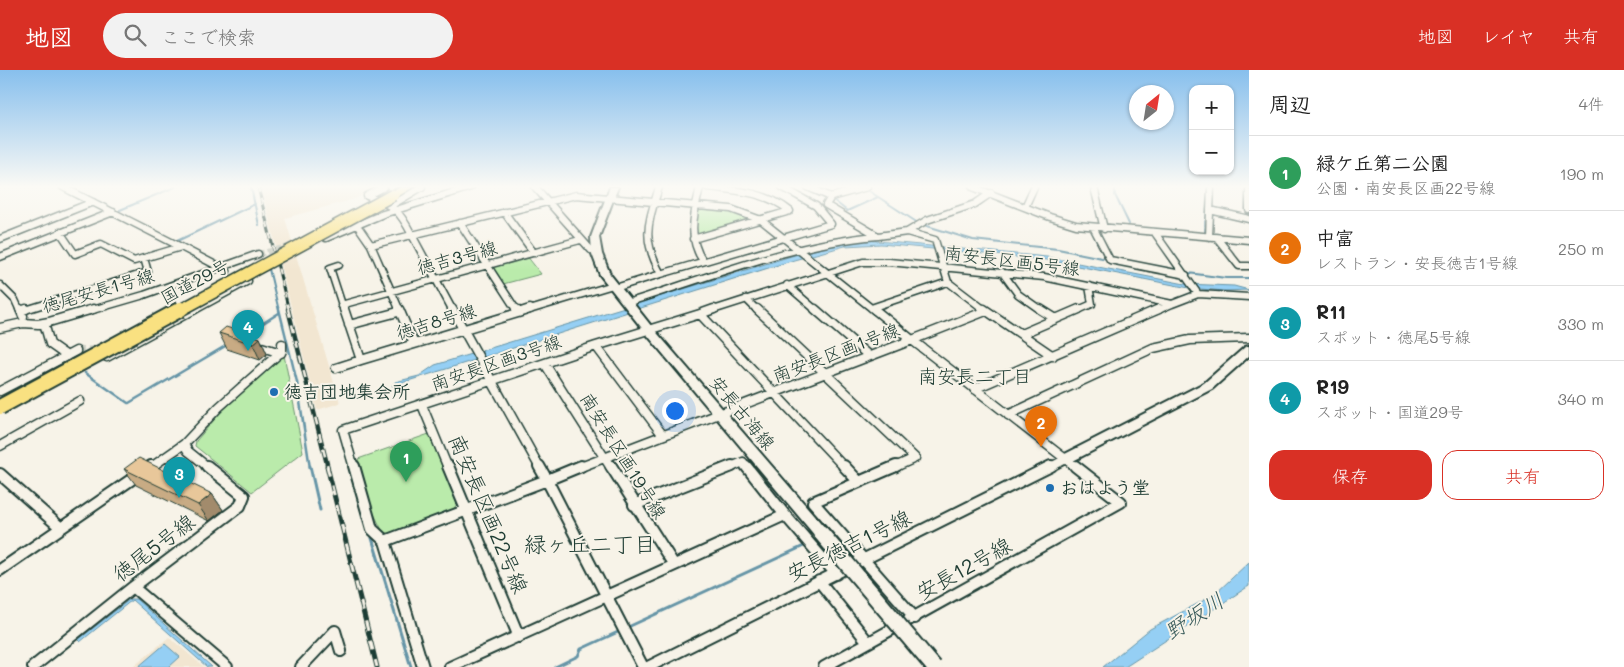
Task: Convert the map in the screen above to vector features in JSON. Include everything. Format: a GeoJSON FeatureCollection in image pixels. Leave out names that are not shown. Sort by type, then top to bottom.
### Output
{"type":"FeatureCollection","features":[{"type":"Feature","properties":{"kind":"highway","name":"国道29号"},"geometry":{"type":"LineString","coordinates":[[0,399],[350,215]]}},
{"type":"Feature","properties":{"kind":"highway","name":"国道29号"},"geometry":{"type":"LineString","coordinates":[[0,407],[351,215]]}},
{"type":"Feature","properties":{"kind":"street"},"geometry":{"type":"LineString","coordinates":[[0,239],[61,215]]}},
{"type":"Feature","properties":{"kind":"street"},"geometry":{"type":"LineString","coordinates":[[0,257],[105,215]]}},
{"type":"Feature","properties":{"kind":"street"},"geometry":{"type":"LineString","coordinates":[[119,215],[227,271]]}},
{"type":"Feature","properties":{"kind":"street"},"geometry":{"type":"LineString","coordinates":[[326,238],[390,215]]}},
{"type":"Feature","properties":{"kind":"street"},"geometry":{"type":"LineString","coordinates":[[401,215],[547,480],[643,667]]}},
{"type":"Feature","properties":{"kind":"street","name":"南安長区画1号線"},"geometry":{"type":"LineString","coordinates":[[371,245],[493,215]]}},
{"type":"Feature","properties":{"kind":"street"},"geometry":{"type":"LineString","coordinates":[[506,215],[534,253]]}},
{"type":"Feature","properties":{"kind":"street"},"geometry":{"type":"LineString","coordinates":[[558,215],[590,250]]}},
{"type":"Feature","properties":{"kind":"street","name":"安長古海線"},"geometry":{"type":"LineString","coordinates":[[602,215],[595,237],[597,254],[605,275],[756,457],[828,530],[934,667]]}},
{"type":"Feature","properties":{"kind":"street"},"geometry":{"type":"LineString","coordinates":[[652,215],[646,239],[650,255],[661,274]]}},
{"type":"Feature","properties":{"kind":"street"},"geometry":{"type":"LineString","coordinates":[[695,215],[693,239],[695,248],[703,261]]}},
{"type":"Feature","properties":{"kind":"street","name":"南安長区画1号線"},"geometry":{"type":"LineString","coordinates":[[747,215],[761,220],[912,340]]}},
{"type":"Feature","properties":{"kind":"street"},"geometry":{"type":"LineString","coordinates":[[693,239],[778,215]]}},
{"type":"Feature","properties":{"kind":"street","name":"徳吉8号線"},"geometry":{"type":"LineString","coordinates":[[336,368],[518,313],[661,274],[831,224],[823,215]]}},
{"type":"Feature","properties":{"kind":"street"},"geometry":{"type":"LineString","coordinates":[[843,215],[878,236]]}},
{"type":"Feature","properties":{"kind":"street"},"geometry":{"type":"LineString","coordinates":[[630,307],[798,249],[842,239],[907,232],[927,220],[942,215]]}},
{"type":"Feature","properties":{"kind":"street"},"geometry":{"type":"LineString","coordinates":[[1044,215],[1057,220],[1093,228],[1249,240]]}},
{"type":"Feature","properties":{"kind":"street"},"geometry":{"type":"LineString","coordinates":[[1101,215],[1104,229]]}},
{"type":"Feature","properties":{"kind":"street"},"geometry":{"type":"LineString","coordinates":[[1209,237],[1210,215]]}},
{"type":"Feature","properties":{"kind":"street"},"geometry":{"type":"LineString","coordinates":[[1231,215],[1249,219]]}},
{"type":"Feature","properties":{"kind":"street"},"geometry":{"type":"LineString","coordinates":[[460,223],[518,313]]}},
{"type":"Feature","properties":{"kind":"street"},"geometry":{"type":"LineString","coordinates":[[357,226],[371,245],[398,312],[414,344]]}},
{"type":"Feature","properties":{"kind":"street"},"geometry":{"type":"LineString","coordinates":[[1093,228],[1110,260],[1186,275]]}},
{"type":"Feature","properties":{"kind":"street"},"geometry":{"type":"LineString","coordinates":[[60,232],[65,239],[67,248],[75,254],[101,244],[131,261],[181,247]]}},
{"type":"Feature","properties":{"kind":"street"},"geometry":{"type":"LineString","coordinates":[[907,232],[935,240],[948,282],[986,311],[1053,356]]}},
{"type":"Feature","properties":{"kind":"street"},"geometry":{"type":"LineString","coordinates":[[1155,233],[1198,294]]}},
{"type":"Feature","properties":{"kind":"street"},"geometry":{"type":"LineString","coordinates":[[1217,238],[1239,266],[1249,266]]}},
{"type":"Feature","properties":{"kind":"street","name":"徳吉3号線"},"geometry":{"type":"LineString","coordinates":[[341,304],[590,240]]}},
{"type":"Feature","properties":{"kind":"street","name":"徳尾安長1号線"},"geometry":{"type":"LineString","coordinates":[[0,328],[23,323],[44,323],[144,295],[258,254]]}},
{"type":"Feature","properties":{"kind":"street"},"geometry":{"type":"LineString","coordinates":[[21,311],[148,272],[144,258]]}},
{"type":"Feature","properties":{"kind":"street","name":"南安長区画5号線"},"geometry":{"type":"LineString","coordinates":[[700,314],[863,262],[889,262],[1002,272],[1089,286],[1172,304]]}},
{"type":"Feature","properties":{"kind":"street"},"geometry":{"type":"LineString","coordinates":[[339,266],[330,268],[361,360]]}},
{"type":"Feature","properties":{"kind":"street"},"geometry":{"type":"LineString","coordinates":[[1002,272],[1010,287],[1021,297],[1056,319]]}},
{"type":"Feature","properties":{"kind":"street"},"geometry":{"type":"LineString","coordinates":[[0,414],[248,281]]}},
{"type":"Feature","properties":{"kind":"street"},"geometry":{"type":"LineString","coordinates":[[871,308],[948,282]]}},
{"type":"Feature","properties":{"kind":"street"},"geometry":{"type":"LineString","coordinates":[[787,285],[869,356]]}},
{"type":"Feature","properties":{"kind":"street"},"geometry":{"type":"LineString","coordinates":[[0,286],[15,300],[21,311],[23,323]]}},
{"type":"Feature","properties":{"kind":"street"},"geometry":{"type":"LineString","coordinates":[[1021,334],[1092,304],[1089,286]]}},
{"type":"Feature","properties":{"kind":"street"},"geometry":{"type":"LineString","coordinates":[[974,389],[1198,294],[1249,297]]}},
{"type":"Feature","properties":{"kind":"street"},"geometry":{"type":"LineString","coordinates":[[746,298],[915,458],[814,502],[828,530],[864,559],[915,618]]}},
{"type":"Feature","properties":{"kind":"street"},"geometry":{"type":"LineString","coordinates":[[912,340],[986,311]]}},
{"type":"Feature","properties":{"kind":"street"},"geometry":{"type":"LineString","coordinates":[[349,325],[398,312]]}},
{"type":"Feature","properties":{"kind":"street"},"geometry":{"type":"LineString","coordinates":[[700,314],[860,482]]}},
{"type":"Feature","properties":{"kind":"street","name":"南安長区画3号線"},"geometry":{"type":"LineString","coordinates":[[423,667],[385,541],[372,529],[343,430],[648,329],[700,314]]}},
{"type":"Feature","properties":{"kind":"street"},"geometry":{"type":"LineString","coordinates":[[44,323],[50,344],[67,356]]}},
{"type":"Feature","properties":{"kind":"street"},"geometry":{"type":"LineString","coordinates":[[1008,415],[1153,348],[1190,340],[1249,338]]}},
{"type":"Feature","properties":{"kind":"street"},"geometry":{"type":"LineString","coordinates":[[912,340],[1066,459],[1208,386],[1222,376],[1249,350]]}},
{"type":"Feature","properties":{"kind":"street","name":"南安長区画1号線"},"geometry":{"type":"LineString","coordinates":[[385,541],[912,340]]}},
{"type":"Feature","properties":{"kind":"street"},"geometry":{"type":"LineString","coordinates":[[0,570],[184,444],[219,407],[282,348],[247,342]]}},
{"type":"Feature","properties":{"kind":"street"},"geometry":{"type":"LineString","coordinates":[[596,346],[662,434]]}},
{"type":"Feature","properties":{"kind":"street"},"geometry":{"type":"LineString","coordinates":[[0,391],[76,351]]}},
{"type":"Feature","properties":{"kind":"street","name":"南安長区画19号線"},"geometry":{"type":"LineString","coordinates":[[545,364],[606,458],[634,506],[674,565]]}},
{"type":"Feature","properties":{"kind":"street"},"geometry":{"type":"LineString","coordinates":[[0,446],[80,401]]}},
{"type":"Feature","properties":{"kind":"street","name":"南安長区画22号線"},"geometry":{"type":"LineString","coordinates":[[422,405],[519,637]]}},
{"type":"Feature","properties":{"kind":"street","name":"徳尾5号線"},"geometry":{"type":"LineString","coordinates":[[33,667],[133,587],[240,506],[244,496],[188,451],[184,444]]}},
{"type":"Feature","properties":{"kind":"street"},"geometry":{"type":"LineString","coordinates":[[634,506],[756,457]]}},
{"type":"Feature","properties":{"kind":"street","name":"安長12号線"},"geometry":{"type":"LineString","coordinates":[[824,667],[1121,502],[1066,459]]}},
{"type":"Feature","properties":{"kind":"street","name":"安長徳吉1号線"},"geometry":{"type":"LineString","coordinates":[[648,667],[1066,459]]}},
{"type":"Feature","properties":{"kind":"street"},"geometry":{"type":"LineString","coordinates":[[743,462],[785,515],[836,574]]}},
{"type":"Feature","properties":{"kind":"street"},"geometry":{"type":"LineString","coordinates":[[1,477],[60,528]]}},
{"type":"Feature","properties":{"kind":"street"},"geometry":{"type":"LineString","coordinates":[[450,667],[785,515]]}},
{"type":"Feature","properties":{"kind":"street"},"geometry":{"type":"LineString","coordinates":[[819,581],[868,642]]}},
{"type":"Feature","properties":{"kind":"street"},"geometry":{"type":"LineString","coordinates":[[133,587],[227,667]]}},
{"type":"Feature","properties":{"kind":"street"},"geometry":{"type":"LineString","coordinates":[[301,667],[335,631],[341,651]]}},
{"type":"Feature","properties":{"kind":"shaded area"},"geometry":{"type":"Polygon","coordinates":[[[268,215],[297,215],[285,218],[340,403],[317,410],[268,215]]]}},
{"type":"Feature","properties":{"kind":"shaded area"},"geometry":{"type":"Polygon","coordinates":[[[169,637],[204,667],[133,667],[169,637]]]}},
{"type":"Feature","properties":{"kind":"green space"},"geometry":{"type":"Polygon","coordinates":[[[698,215],[740,215],[752,221],[695,236],[698,215]]]}},
{"type":"Feature","properties":{"kind":"green space"},"geometry":{"type":"Polygon","coordinates":[[[527,256],[541,274],[503,284],[492,267],[527,256]]]}},
{"type":"Feature","properties":{"kind":"green space"},"geometry":{"type":"Polygon","coordinates":[[[284,355],[303,452],[252,492],[195,446],[196,441],[220,413],[284,355]]]}},
{"type":"Feature","properties":{"kind":"green space"},"geometry":{"type":"Polygon","coordinates":[[[429,434],[457,504],[453,510],[390,534],[383,532],[373,512],[358,459],[429,434]]]}},
{"type":"Feature","properties":{"kind":"water"},"geometry":{"type":"Polygon","coordinates":[[[867,240],[1047,257],[1185,284],[1234,286],[1249,290],[1225,291],[1189,288],[1047,260],[881,244],[845,246],[794,260],[392,386],[395,382],[419,376],[435,365],[824,246],[867,240]]]}},
{"type":"Feature","properties":{"kind":"water","name":"野坂川"},"geometry":{"type":"Polygon","coordinates":[[[1249,562],[1249,586],[1125,667],[1103,667],[1150,629],[1214,595],[1249,562]]]}},
{"type":"Feature","properties":{"kind":"water"},"geometry":{"type":"Polygon","coordinates":[[[130,599],[136,599],[212,667],[207,667],[132,600],[80,642],[78,640],[130,599]]]}},
{"type":"Feature","properties":{"kind":"water"},"geometry":{"type":"Polygon","coordinates":[[[165,644],[180,657],[169,667],[138,667],[165,644]]]}},
{"type":"Feature","properties":{"kind":"building"},"geometry":{"type":"Polygon","coordinates":[[[226,327],[260,338],[253,344],[219,333],[226,327]]]}},
{"type":"Feature","properties":{"kind":"building"},"geometry":{"type":"Polygon","coordinates":[[[139,458],[212,494],[198,505],[124,469],[139,458]]]}},
{"type":"Feature","properties":{"kind":"waterway"},"geometry":{"type":"LineString","coordinates":[[177,241],[232,215]]}},
{"type":"Feature","properties":{"kind":"waterway"},"geometry":{"type":"LineString","coordinates":[[257,215],[259,225]]}},
{"type":"Feature","properties":{"kind":"waterway"},"geometry":{"type":"LineString","coordinates":[[906,215],[918,223]]}},
{"type":"Feature","properties":{"kind":"waterway"},"geometry":{"type":"LineString","coordinates":[[1125,215],[1129,224]]}},
{"type":"Feature","properties":{"kind":"waterway"},"geometry":{"type":"LineString","coordinates":[[1206,215],[1206,219]]}},
{"type":"Feature","properties":{"kind":"waterway"},"geometry":{"type":"LineString","coordinates":[[1205,221],[1205,226]]}},
{"type":"Feature","properties":{"kind":"waterway"},"geometry":{"type":"LineString","coordinates":[[924,225],[973,240],[1058,249],[1107,259]]}},
{"type":"Feature","properties":{"kind":"waterway"},"geometry":{"type":"LineString","coordinates":[[1205,228],[1205,233]]}},
{"type":"Feature","properties":{"kind":"waterway"},"geometry":{"type":"LineString","coordinates":[[269,269],[279,311]]}},
{"type":"Feature","properties":{"kind":"waterway"},"geometry":{"type":"LineString","coordinates":[[1188,273],[1226,278],[1249,278]]}},
{"type":"Feature","properties":{"kind":"waterway"},"geometry":{"type":"LineString","coordinates":[[279,309],[297,382],[310,468]]}},
{"type":"Feature","properties":{"kind":"waterway"},"geometry":{"type":"LineString","coordinates":[[243,336],[279,313]]}},
{"type":"Feature","properties":{"kind":"waterway"},"geometry":{"type":"LineString","coordinates":[[129,403],[227,345]]}},
{"type":"Feature","properties":{"kind":"waterway"},"geometry":{"type":"LineString","coordinates":[[85,373],[128,403]]}},
{"type":"Feature","properties":{"kind":"waterway"},"geometry":{"type":"LineString","coordinates":[[310,466],[320,510]]}},
{"type":"Feature","properties":{"kind":"waterway"},"geometry":{"type":"LineString","coordinates":[[372,538],[411,667]]}},
{"type":"Feature","properties":{"kind":"waterway"},"geometry":{"type":"LineString","coordinates":[[628,627],[806,545]]}},
{"type":"Feature","properties":{"kind":"waterway"},"geometry":{"type":"LineString","coordinates":[[555,667],[578,656],[581,649],[618,632]]}},
{"type":"Feature","properties":{"kind":"tunnel"},"geometry":{"type":"LineString","coordinates":[[258,254],[292,246]]}},
{"type":"Feature","properties":{"kind":"tunnel"},"geometry":{"type":"LineString","coordinates":[[76,351],[99,350]]}},
{"type":"Feature","properties":{"kind":"railway"},"geometry":{"type":"LineString","coordinates":[[265,215],[289,311]]}},
{"type":"Feature","properties":{"kind":"railway"},"geometry":{"type":"LineString","coordinates":[[288,309],[328,468]]}},
{"type":"Feature","properties":{"kind":"railway"},"geometry":{"type":"LineString","coordinates":[[327,466],[377,667]]}},
{"type":"Feature","properties":{"kind":"place","name":"R19"},"geometry":{"type":"Point","coordinates":[248,351]}},
{"type":"Feature","properties":{"kind":"place","name":"徳吉団地集会所"},"geometry":{"type":"Point","coordinates":[274,392]}},
{"type":"Feature","properties":{"kind":"place","name":"中富"},"geometry":{"type":"Point","coordinates":[1041,447]}},
{"type":"Feature","properties":{"kind":"place","name":"緑ケ丘第二公園"},"geometry":{"type":"Point","coordinates":[406,482]}},
{"type":"Feature","properties":{"kind":"place","name":"おはよう堂"},"geometry":{"type":"Point","coordinates":[1050,488]}},
{"type":"Feature","properties":{"kind":"place","name":"R11"},"geometry":{"type":"Point","coordinates":[179,498]}},
{"type":"Feature","properties":{"kind":"district","name":"南安長二丁目"},"geometry":{"type":"Point","coordinates":[975,376]}},
{"type":"Feature","properties":{"kind":"district","name":"緑ヶ丘二丁目"},"geometry":{"type":"Point","coordinates":[590,544]}}]}
